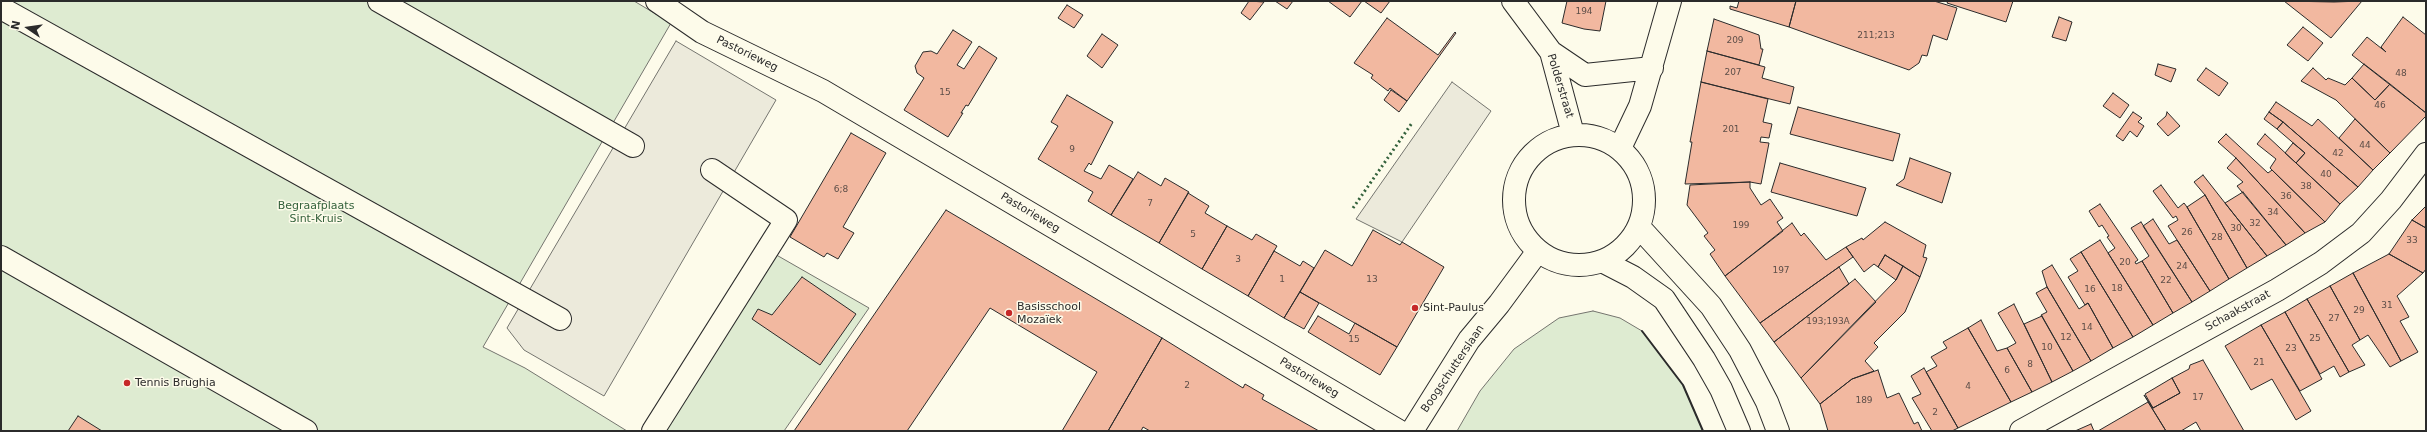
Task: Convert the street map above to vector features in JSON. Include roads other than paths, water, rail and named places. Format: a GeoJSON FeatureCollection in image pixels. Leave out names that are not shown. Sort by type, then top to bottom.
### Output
{"type":"FeatureCollection","features":[{"type":"Feature","properties":{"kind":"street"},"geometry":{"type":"LineString","coordinates":[[379,1],[633,146]]}},
{"type":"Feature","properties":{"kind":"street","name":"Pastorieweg"},"geometry":{"type":"LineString","coordinates":[[657,1],[702,32],[823,91],[1399,431]]}},
{"type":"Feature","properties":{"kind":"street","name":"Polderstraat"},"geometry":{"type":"LineString","coordinates":[[1513,1],[1551,52],[1573,134]]}},
{"type":"Feature","properties":{"kind":"street"},"geometry":{"type":"LineString","coordinates":[[1620,148],[1640,106],[1670,1]]}},
{"type":"Feature","properties":{"kind":"street"},"geometry":{"type":"LineString","coordinates":[[1,8],[560,319]]}},
{"type":"Feature","properties":{"kind":"street"},"geometry":{"type":"LineString","coordinates":[[1551,52],[1585,75],[1652,68]]}},
{"type":"Feature","properties":{"kind":"street"},"geometry":{"type":"LineString","coordinates":[[1573,134],[1599,137],[1620,148],[1633,162],[1642,182],[1644,204],[1639,227],[1623,248],[1602,261],[1584,265],[1568,265],[1553,260],[1538,251],[1528,242],[1517,222],[1513,195],[1521,170],[1535,151],[1554,139],[1573,134]]}},
{"type":"Feature","properties":{"kind":"street","name":"Schaakstraat"},"geometry":{"type":"LineString","coordinates":[[2021,431],[2277,290],[2321,263],[2362,233],[2426,154]]}},
{"type":"Feature","properties":{"kind":"street"},"geometry":{"type":"LineString","coordinates":[[652,431],[786,220],[712,170]]}},
{"type":"Feature","properties":{"kind":"street"},"geometry":{"type":"LineString","coordinates":[[1639,227],[1711,306],[1740,350],[1767,402],[1778,431]]}},
{"type":"Feature","properties":{"kind":"street","name":"Boogschutterslaan"},"geometry":{"type":"LineString","coordinates":[[1412,431],[1469,340],[1499,304],[1538,251]]}},
{"type":"Feature","properties":{"kind":"street"},"geometry":{"type":"LineString","coordinates":[[1,257],[306,431]]}},
{"type":"Feature","properties":{"kind":"street"},"geometry":{"type":"LineString","coordinates":[[1602,261],[1633,277],[1664,299],[1704,359],[1721,390],[1738,431]]}},
{"type":"Feature","properties":{"kind":"place","name":"Sint-Paulus"},"geometry":{"type":"Point","coordinates":[1415,308]}},
{"type":"Feature","properties":{"kind":"place","name":"Basisschool Mozaïek"},"geometry":{"type":"Point","coordinates":[1009,313]}},
{"type":"Feature","properties":{"kind":"place","name":"Tennis Brughia"},"geometry":{"type":"Point","coordinates":[127,383]}},
{"type":"Feature","properties":{"kind":"park label","name":"Begraafplaats Sint-Kruis"},"geometry":{"type":"Point","coordinates":[316,212]}}]}
